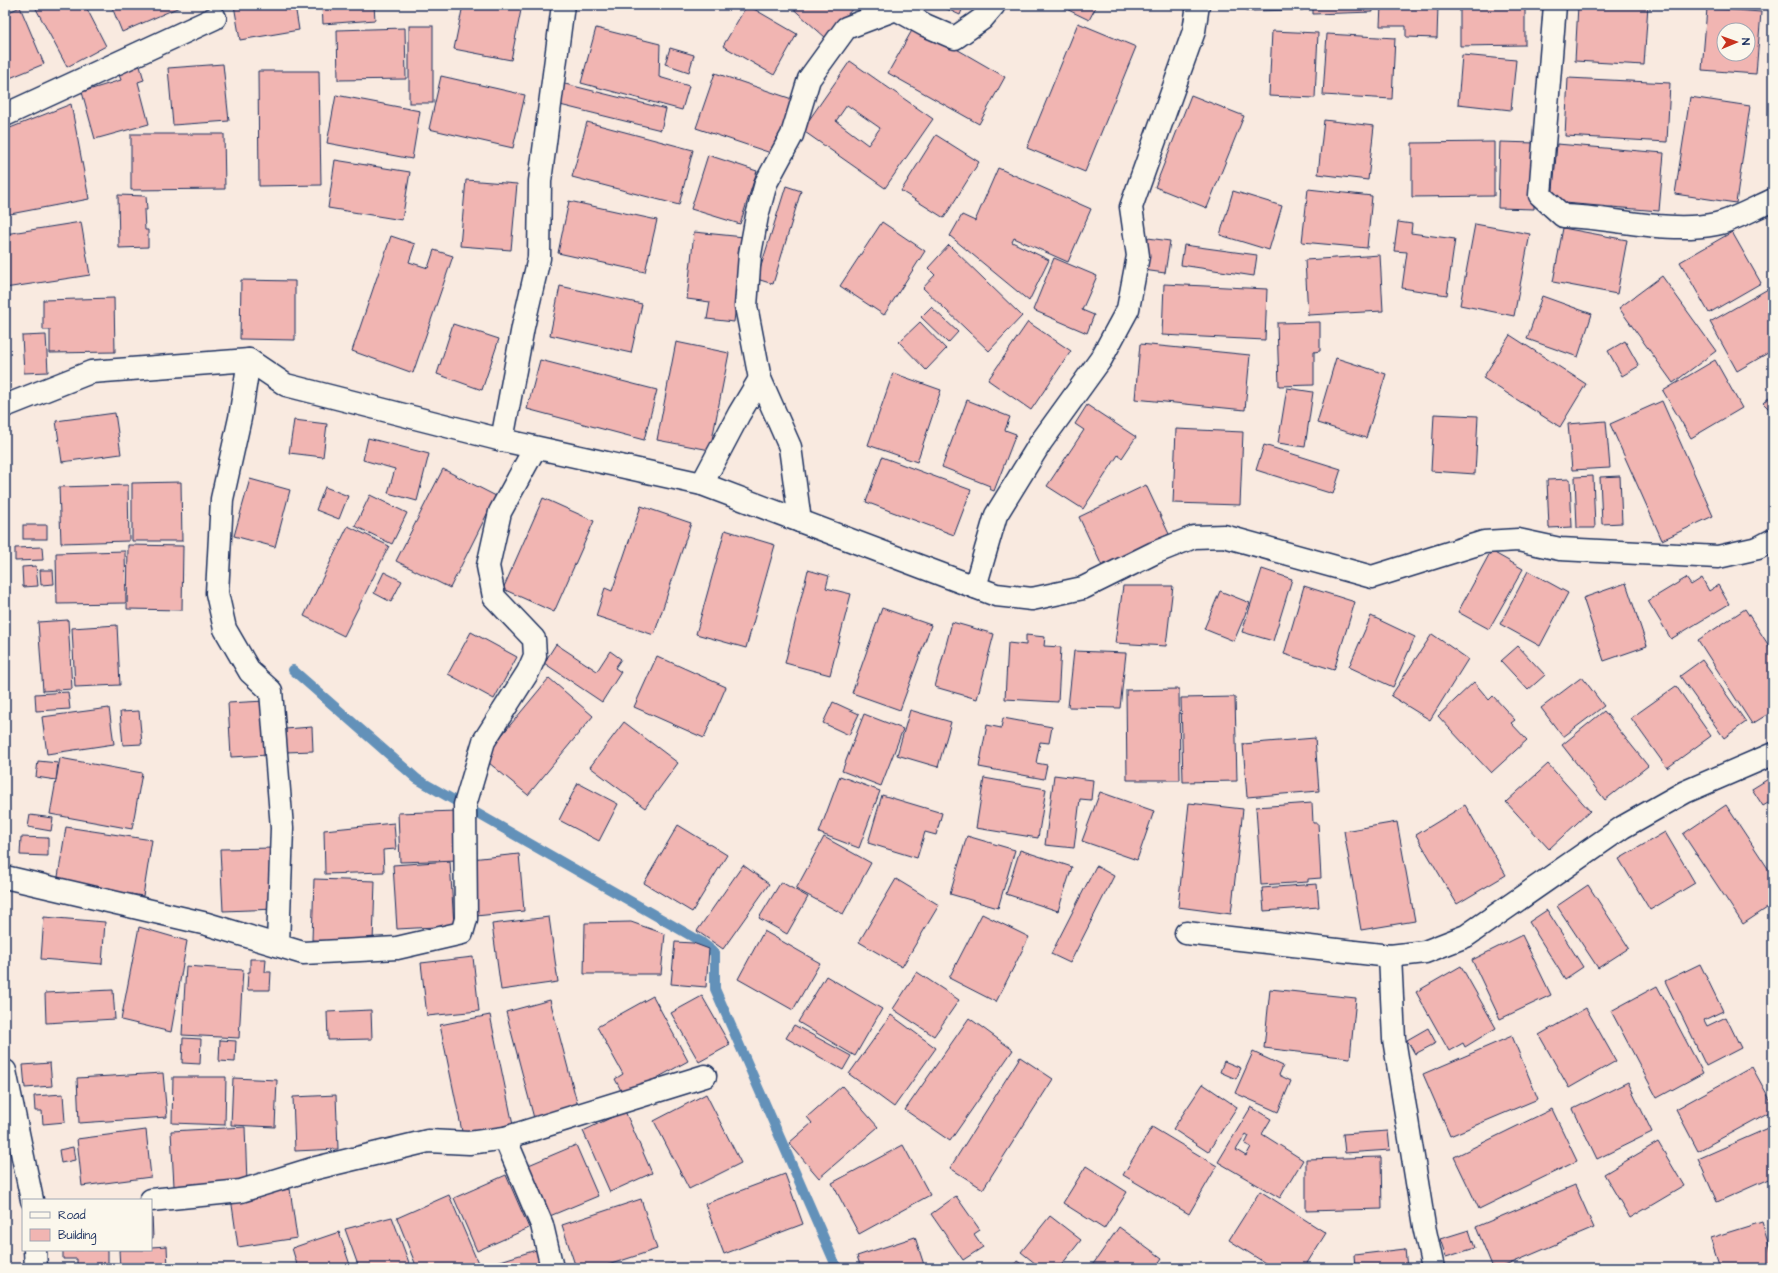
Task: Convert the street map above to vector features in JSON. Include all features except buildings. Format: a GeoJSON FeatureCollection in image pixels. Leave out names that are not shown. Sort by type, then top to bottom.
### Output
{"type":"FeatureCollection","features":[{"type":"Feature","properties":{"kind":"street"},"geometry":{"type":"LineString","coordinates":[[502,440],[523,327],[539,258],[540,181],[563,5]]}},
{"type":"Feature","properties":{"kind":"street"},"geometry":{"type":"LineString","coordinates":[[800,521],[790,447],[760,379],[746,306],[750,254],[757,216],[766,183],[792,135],[809,79],[846,28],[896,9],[925,25],[954,38],[982,19],[994,5]]}},
{"type":"Feature","properties":{"kind":"street"},"geometry":{"type":"LineString","coordinates":[[975,587],[996,515],[1041,442],[1101,358],[1128,309],[1138,256],[1131,207],[1194,31],[1198,5]]}},
{"type":"Feature","properties":{"kind":"street"},"geometry":{"type":"LineString","coordinates":[[1555,5],[1540,195],[1563,216],[1590,216],[1674,228],[1718,224],[1773,200]]}},
{"type":"Feature","properties":{"kind":"street"},"geometry":{"type":"LineString","coordinates":[[5,115],[215,18]]}},
{"type":"Feature","properties":{"kind":"street"},"geometry":{"type":"LineString","coordinates":[[249,360],[240,418],[222,499],[217,593],[225,629],[250,672],[272,691],[282,828],[278,945]]}},
{"type":"Feature","properties":{"kind":"street"},"geometry":{"type":"LineString","coordinates":[[5,406],[91,372],[249,360],[286,385],[535,448],[702,484],[996,595],[1032,599],[1083,588],[1148,556],[1194,537],[1224,536],[1372,577],[1484,542],[1518,540],[1560,549],[1718,556],[1758,548],[1773,540]]}},
{"type":"Feature","properties":{"kind":"street"},"geometry":{"type":"LineString","coordinates":[[702,484],[739,414],[760,379]]}},
{"type":"Feature","properties":{"kind":"street"},"geometry":{"type":"LineString","coordinates":[[5,877],[207,924],[303,952],[397,948],[462,933],[466,919],[465,805],[484,741],[528,672],[535,656],[534,639],[494,596],[488,566],[500,512],[535,448]]}},
{"type":"Feature","properties":{"kind":"street"},"geometry":{"type":"LineString","coordinates":[[1186,933],[1390,956],[1425,952],[1466,936],[1623,827],[1685,792],[1773,754]]}},
{"type":"Feature","properties":{"kind":"street"},"geometry":{"type":"LineString","coordinates":[[1390,956],[1394,1039],[1424,1226],[1433,1268]]}},
{"type":"Feature","properties":{"kind":"street"},"geometry":{"type":"LineString","coordinates":[[5,1070],[32,1199]]}},
{"type":"Feature","properties":{"kind":"street"},"geometry":{"type":"LineString","coordinates":[[152,1200],[241,1190],[312,1169],[428,1141],[469,1143],[505,1138],[705,1076]]}},
{"type":"Feature","properties":{"kind":"street"},"geometry":{"type":"LineString","coordinates":[[505,1138],[542,1225],[552,1268]]}},
{"type":"Feature","properties":{"kind":"street"},"geometry":{"type":"LineString","coordinates":[[36,1251],[36,1268]]}},
{"type":"Feature","properties":{"kind":"waterway"},"geometry":{"type":"LineString","coordinates":[[293,670],[417,779],[700,941],[715,953],[715,989],[837,1268]]}}]}
